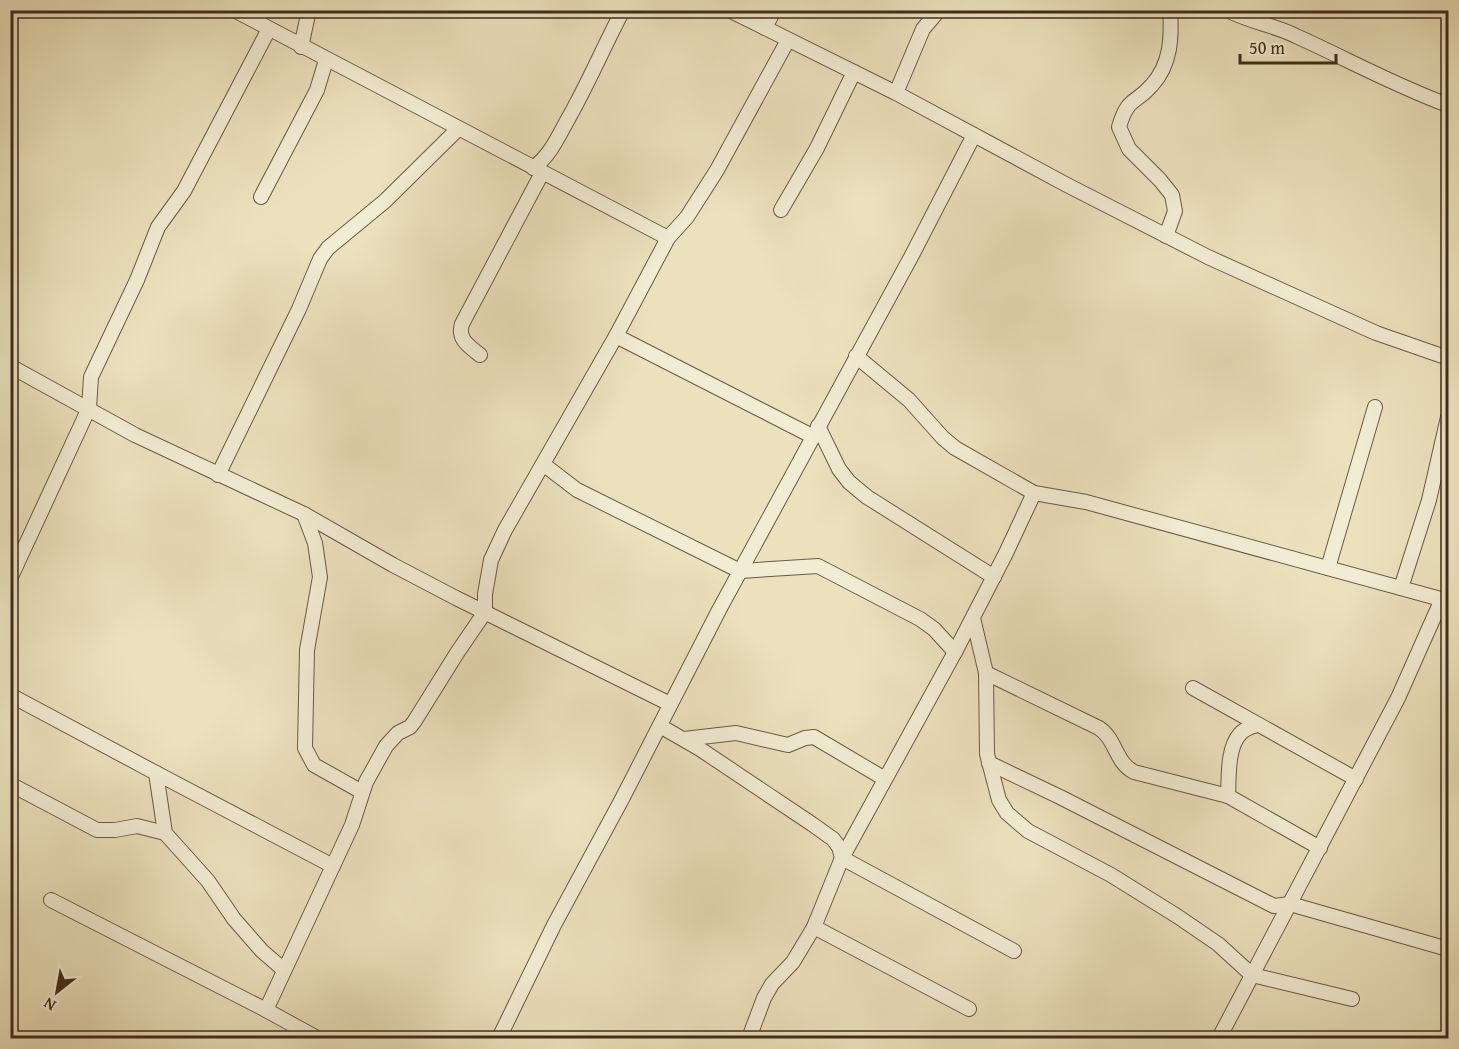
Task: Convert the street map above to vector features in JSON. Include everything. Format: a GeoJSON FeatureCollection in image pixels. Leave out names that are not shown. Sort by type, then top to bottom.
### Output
{"type":"FeatureCollection","features":[{"type":"Feature","properties":{"kind":"street"},"geometry":{"type":"LineString","coordinates":[[234,10],[668,238]]}},
{"type":"Feature","properties":{"kind":"street"},"geometry":{"type":"LineString","coordinates":[[302,47],[309,10]]}},
{"type":"Feature","properties":{"kind":"street"},"geometry":{"type":"LineString","coordinates":[[480,355],[462,337],[460,331],[462,324],[538,171],[584,91],[623,10]]}},
{"type":"Feature","properties":{"kind":"street"},"geometry":{"type":"LineString","coordinates":[[729,10],[896,93],[1166,236],[1376,333],[1449,358]]}},
{"type":"Feature","properties":{"kind":"street"},"geometry":{"type":"LineString","coordinates":[[765,28],[774,10]]}},
{"type":"Feature","properties":{"kind":"street"},"geometry":{"type":"LineString","coordinates":[[896,93],[923,30],[939,10]]}},
{"type":"Feature","properties":{"kind":"street"},"geometry":{"type":"LineString","coordinates":[[1166,236],[1175,211],[1172,195],[1129,150],[1119,127],[1129,104],[1151,87],[1167,61],[1171,39],[1170,10]]}},
{"type":"Feature","properties":{"kind":"street"},"geometry":{"type":"LineString","coordinates":[[1227,10],[1253,16],[1408,90],[1449,105]]}},
{"type":"Feature","properties":{"kind":"street"},"geometry":{"type":"LineString","coordinates":[[10,579],[89,408],[91,377],[158,227],[184,191],[269,29]]}},
{"type":"Feature","properties":{"kind":"street"},"geometry":{"type":"LineString","coordinates":[[266,1010],[352,825],[362,792],[386,746],[398,733],[410,727],[414,722],[485,612],[484,594],[491,560],[505,530],[616,336],[668,238],[687,218],[717,170],[788,40]]}},
{"type":"Feature","properties":{"kind":"street"},"geometry":{"type":"LineString","coordinates":[[261,197],[316,90],[326,60]]}},
{"type":"Feature","properties":{"kind":"street"},"geometry":{"type":"LineString","coordinates":[[781,210],[817,148],[854,72]]}},
{"type":"Feature","properties":{"kind":"street"},"geometry":{"type":"LineString","coordinates":[[218,475],[299,309],[320,259],[328,248],[385,201],[458,129]]}},
{"type":"Feature","properties":{"kind":"street"},"geometry":{"type":"LineString","coordinates":[[499,1038],[554,925],[740,571],[911,257],[974,135]]}},
{"type":"Feature","properties":{"kind":"street"},"geometry":{"type":"LineString","coordinates":[[616,336],[815,431],[849,482],[867,497],[994,577]]}},
{"type":"Feature","properties":{"kind":"street"},"geometry":{"type":"LineString","coordinates":[[856,356],[909,400],[942,438],[955,448],[1034,493],[1086,502],[1445,600],[1398,698],[1219,1038]]}},
{"type":"Feature","properties":{"kind":"street"},"geometry":{"type":"LineString","coordinates":[[10,366],[135,435],[304,514],[393,565],[670,705]]}},
{"type":"Feature","properties":{"kind":"street"},"geometry":{"type":"LineString","coordinates":[[1328,568],[1375,407]]}},
{"type":"Feature","properties":{"kind":"street"},"geometry":{"type":"LineString","coordinates":[[1401,588],[1429,500],[1449,417]]}},
{"type":"Feature","properties":{"kind":"street"},"geometry":{"type":"LineString","coordinates":[[543,464],[577,490],[740,571],[819,566],[920,619],[934,629],[955,652]]}},
{"type":"Feature","properties":{"kind":"street"},"geometry":{"type":"LineString","coordinates":[[749,1038],[764,998],[772,984],[793,962],[814,927],[842,858],[973,618],[1034,493]]}},
{"type":"Feature","properties":{"kind":"street"},"geometry":{"type":"LineString","coordinates":[[304,514],[315,543],[320,577],[307,650],[305,748],[314,765],[362,792]]}},
{"type":"Feature","properties":{"kind":"street"},"geometry":{"type":"LineString","coordinates":[[973,618],[986,673],[987,754],[999,800],[1007,813],[1028,831],[1111,875],[1177,916],[1218,944],[1252,975],[1352,999]]}},
{"type":"Feature","properties":{"kind":"street"},"geometry":{"type":"LineString","coordinates":[[986,673],[1107,733],[1120,760],[1127,768],[1228,796],[1320,848]]}},
{"type":"Feature","properties":{"kind":"street"},"geometry":{"type":"LineString","coordinates":[[1193,688],[1356,779]]}},
{"type":"Feature","properties":{"kind":"street"},"geometry":{"type":"LineString","coordinates":[[10,695],[333,866]]}},
{"type":"Feature","properties":{"kind":"street"},"geometry":{"type":"LineString","coordinates":[[1228,796],[1233,746],[1238,736],[1257,725]]}},
{"type":"Feature","properties":{"kind":"street"},"geometry":{"type":"LineString","coordinates":[[660,726],[684,739],[833,839],[839,847],[842,858],[1014,951]]}},
{"type":"Feature","properties":{"kind":"street"},"geometry":{"type":"LineString","coordinates":[[684,739],[736,733],[788,745],[814,737],[885,779]]}},
{"type":"Feature","properties":{"kind":"street"},"geometry":{"type":"LineString","coordinates":[[989,763],[1060,796],[1274,906],[1290,904],[1449,949]]}},
{"type":"Feature","properties":{"kind":"street"},"geometry":{"type":"LineString","coordinates":[[156,773],[165,833],[208,881],[234,919],[262,951],[284,970]]}},
{"type":"Feature","properties":{"kind":"street"},"geometry":{"type":"LineString","coordinates":[[10,784],[97,830],[137,826],[165,833]]}},
{"type":"Feature","properties":{"kind":"street"},"geometry":{"type":"LineString","coordinates":[[51,900],[317,1038]]}},
{"type":"Feature","properties":{"kind":"street"},"geometry":{"type":"LineString","coordinates":[[814,927],[969,1009]]}}]}
